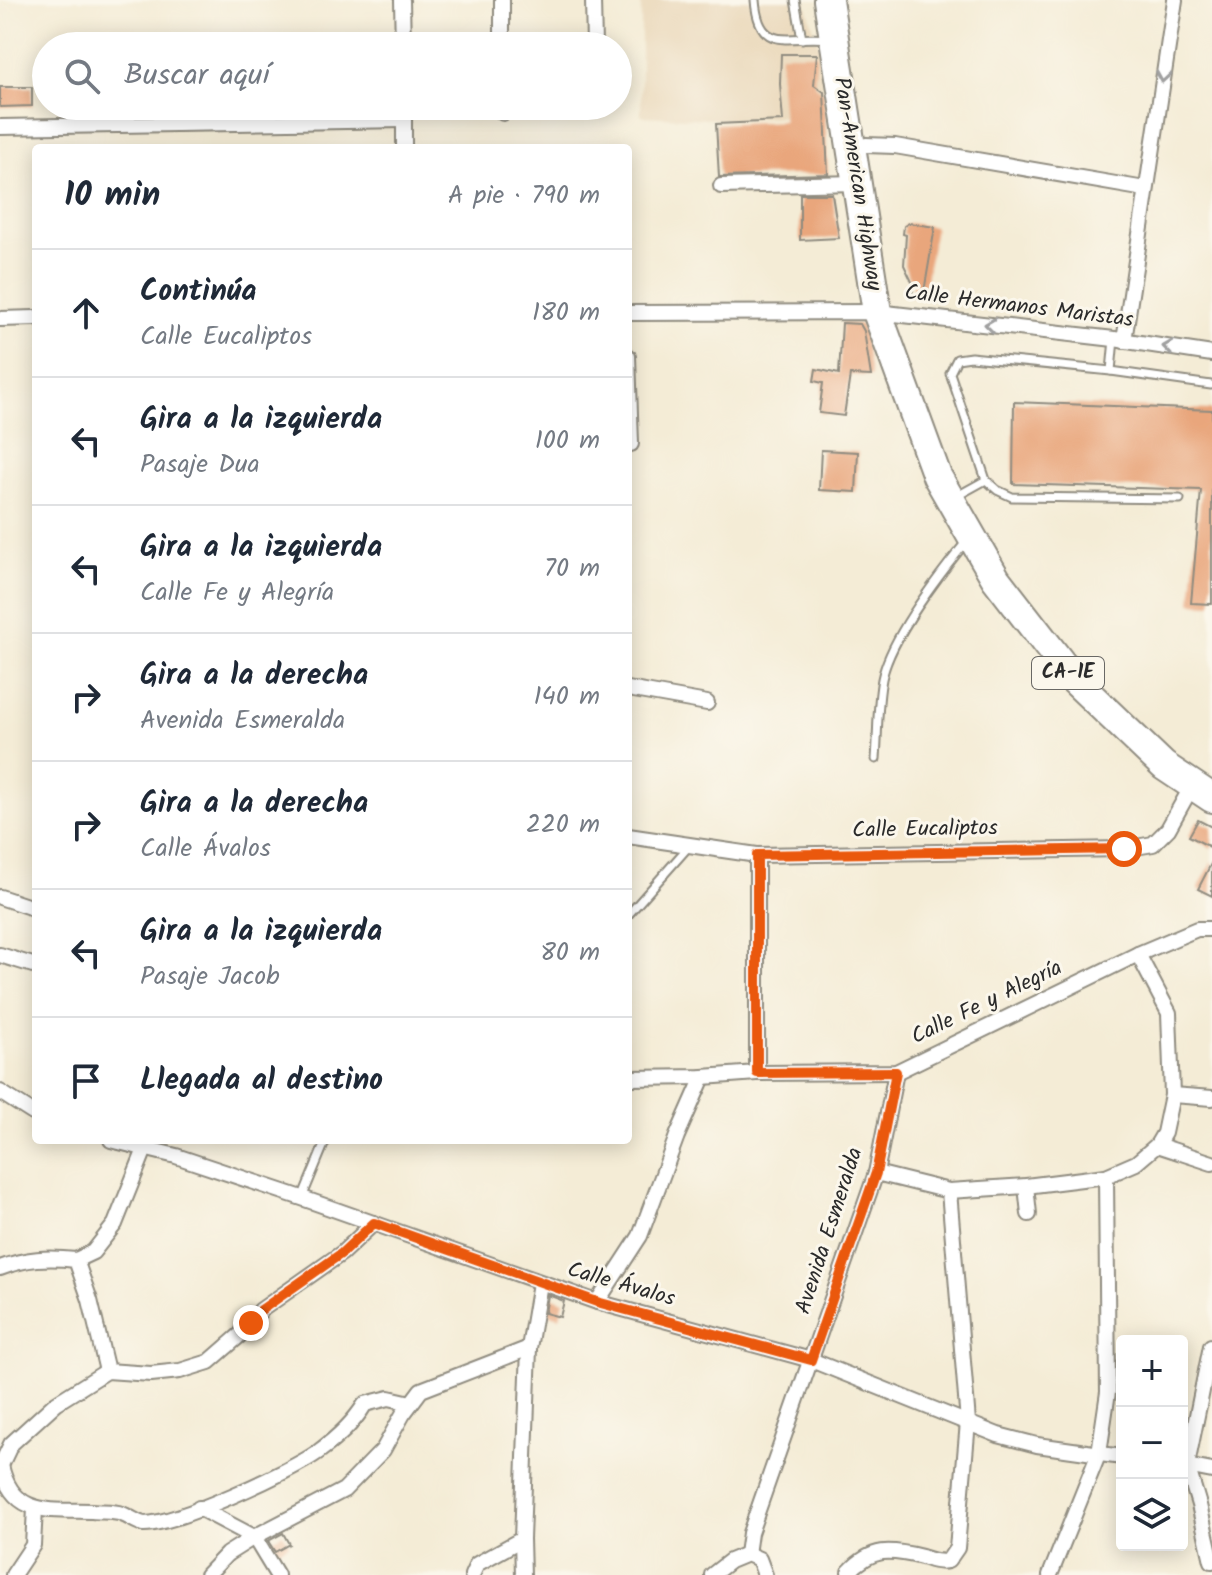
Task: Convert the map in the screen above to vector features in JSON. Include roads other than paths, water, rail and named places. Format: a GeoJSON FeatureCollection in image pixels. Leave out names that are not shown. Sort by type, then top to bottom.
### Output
{"type":"FeatureCollection","features":[{"type":"Feature","properties":{"kind":"highway","name":"Pan-American Highway"},"geometry":{"type":"LineString","coordinates":[[828,0],[858,183],[885,313],[898,365],[937,476],[996,579],[1075,681],[1164,766],[1202,792]]}},
{"type":"Feature","properties":{"kind":"highway","name":"Pan-American Highway"},"geometry":{"type":"LineString","coordinates":[[842,0],[866,145],[885,313]]}},
{"type":"Feature","properties":{"kind":"street"},"geometry":{"type":"LineString","coordinates":[[402,0],[403,32]]}},
{"type":"Feature","properties":{"kind":"street"},"geometry":{"type":"LineString","coordinates":[[502,0],[502,32]]}},
{"type":"Feature","properties":{"kind":"street"},"geometry":{"type":"LineString","coordinates":[[593,0],[594,32]]}},
{"type":"Feature","properties":{"kind":"street"},"geometry":{"type":"LineString","coordinates":[[1119,340],[1175,0]]}},
{"type":"Feature","properties":{"kind":"street"},"geometry":{"type":"LineString","coordinates":[[0,127],[202,120]]}},
{"type":"Feature","properties":{"kind":"street"},"geometry":{"type":"LineString","coordinates":[[404,120],[404,144]]}},
{"type":"Feature","properties":{"kind":"street"},"geometry":{"type":"LineString","coordinates":[[866,145],[895,146],[1145,189]]}},
{"type":"Feature","properties":{"kind":"street"},"geometry":{"type":"LineString","coordinates":[[721,186],[858,183]]}},
{"type":"Feature","properties":{"kind":"street","name":"Calle Hermanos Maristas"},"geometry":{"type":"LineString","coordinates":[[632,313],[885,313],[1212,354]]}},
{"type":"Feature","properties":{"kind":"street"},"geometry":{"type":"LineString","coordinates":[[0,319],[32,318]]}},
{"type":"Feature","properties":{"kind":"street"},"geometry":{"type":"LineString","coordinates":[[632,690],[707,703]]}},
{"type":"Feature","properties":{"kind":"street","name":"Calle Eucaliptos"},"geometry":{"type":"LineString","coordinates":[[632,837],[757,855],[1124,849],[1153,844],[1202,792]]}},
{"type":"Feature","properties":{"kind":"street"},"geometry":{"type":"LineString","coordinates":[[757,855],[757,1073]]}},
{"type":"Feature","properties":{"kind":"street"},"geometry":{"type":"LineString","coordinates":[[0,897],[32,908]]}},
{"type":"Feature","properties":{"kind":"street","name":"Calle Fe y Alegría"},"geometry":{"type":"LineString","coordinates":[[632,1078],[896,1072],[1138,954],[1197,929],[1212,929]]}},
{"type":"Feature","properties":{"kind":"street"},"geometry":{"type":"LineString","coordinates":[[876,1173],[949,1191],[1106,1176],[1136,1163],[1157,1145],[1164,1133],[1172,1095],[1169,1013],[1138,954]]}},
{"type":"Feature","properties":{"kind":"street"},"geometry":{"type":"LineString","coordinates":[[0,955],[32,965]]}},
{"type":"Feature","properties":{"kind":"street","name":"Avenida Esmeralda"},"geometry":{"type":"LineString","coordinates":[[747,1554],[750,1533],[876,1173],[896,1072]]}},
{"type":"Feature","properties":{"kind":"street"},"geometry":{"type":"LineString","coordinates":[[597,1302],[640,1236],[677,1136],[703,1077]]}},
{"type":"Feature","properties":{"kind":"street"},"geometry":{"type":"LineString","coordinates":[[0,1092],[32,1112]]}},
{"type":"Feature","properties":{"kind":"street"},"geometry":{"type":"LineString","coordinates":[[1172,1095],[1212,1098]]}},
{"type":"Feature","properties":{"kind":"street","name":"Calle Ávalos"},"geometry":{"type":"LineString","coordinates":[[126,1144],[176,1156],[302,1198],[597,1302],[811,1360],[998,1435],[1037,1445],[1116,1456]]}},
{"type":"Feature","properties":{"kind":"street"},"geometry":{"type":"LineString","coordinates":[[176,1156],[177,1144]]}},
{"type":"Feature","properties":{"kind":"street"},"geometry":{"type":"LineString","coordinates":[[1157,1145],[1212,1163]]}},
{"type":"Feature","properties":{"kind":"street"},"geometry":{"type":"LineString","coordinates":[[78,1265],[93,1252],[115,1224],[145,1149]]}},
{"type":"Feature","properties":{"kind":"street"},"geometry":{"type":"LineString","coordinates":[[1050,1575],[1099,1453],[1108,1392],[1106,1176]]}},
{"type":"Feature","properties":{"kind":"street"},"geometry":{"type":"LineString","coordinates":[[1026,1186],[1029,1214]]}},
{"type":"Feature","properties":{"kind":"street"},"geometry":{"type":"LineString","coordinates":[[849,1572],[862,1558],[880,1551],[908,1553],[941,1563],[948,1561],[957,1548],[968,1422],[949,1191]]}},
{"type":"Feature","properties":{"kind":"street"},"geometry":{"type":"LineString","coordinates":[[374,1223],[342,1253],[261,1310],[240,1335],[209,1362],[180,1371],[151,1374],[107,1371],[46,1411],[11,1444],[0,1465],[12,1494],[35,1509],[120,1513],[142,1524],[167,1520],[199,1508],[316,1454],[355,1420],[365,1404],[389,1398],[411,1403]]}},
{"type":"Feature","properties":{"kind":"street"},"geometry":{"type":"LineString","coordinates":[[0,1268],[44,1256],[78,1265]]}},
{"type":"Feature","properties":{"kind":"street"},"geometry":{"type":"LineString","coordinates":[[78,1265],[107,1371]]}},
{"type":"Feature","properties":{"kind":"street"},"geometry":{"type":"LineString","coordinates":[[523,1575],[529,1348],[540,1283]]}},
{"type":"Feature","properties":{"kind":"street"},"geometry":{"type":"LineString","coordinates":[[1188,1447],[1211,1346]]}},
{"type":"Feature","properties":{"kind":"street"},"geometry":{"type":"LineString","coordinates":[[207,1575],[227,1554],[254,1537],[344,1490],[383,1450],[421,1390],[529,1348]]}},
{"type":"Feature","properties":{"kind":"street"},"geometry":{"type":"LineString","coordinates":[[1188,1466],[1212,1471]]}},
{"type":"Feature","properties":{"kind":"street"},"geometry":{"type":"LineString","coordinates":[[1188,1476],[1199,1505],[1212,1561]]}},
{"type":"Feature","properties":{"kind":"street"},"geometry":{"type":"LineString","coordinates":[[199,1508],[254,1537],[277,1575]]}},
{"type":"Feature","properties":{"kind":"street"},"geometry":{"type":"LineString","coordinates":[[13,1575],[33,1545],[35,1509]]}},
{"type":"Feature","properties":{"kind":"street"},"geometry":{"type":"LineString","coordinates":[[472,1575],[477,1564],[522,1539]]}},
{"type":"Feature","properties":{"kind":"street"},"geometry":{"type":"LineString","coordinates":[[712,1575],[730,1561],[747,1554],[759,1559],[765,1575]]}},
{"type":"Feature","properties":{"kind":"lane"},"geometry":{"type":"LineString","coordinates":[[755,0],[758,25],[767,36],[775,39],[826,38],[835,41]]}},
{"type":"Feature","properties":{"kind":"lane"},"geometry":{"type":"LineString","coordinates":[[795,0],[802,39]]}},
{"type":"Feature","properties":{"kind":"lane"},"geometry":{"type":"LineString","coordinates":[[1111,371],[1119,340]]}},
{"type":"Feature","properties":{"kind":"lane"},"geometry":{"type":"LineString","coordinates":[[1180,499],[1012,497],[997,490],[986,480],[950,373],[957,359],[971,357],[1211,385]]}},
{"type":"Feature","properties":{"kind":"lane"},"geometry":{"type":"LineString","coordinates":[[950,500],[986,480]]}},
{"type":"Feature","properties":{"kind":"lane"},"geometry":{"type":"LineString","coordinates":[[876,759],[882,677],[899,640],[936,580],[970,537]]}},
{"type":"Feature","properties":{"kind":"lane"},"geometry":{"type":"LineString","coordinates":[[632,910],[690,845]]}},
{"type":"Feature","properties":{"kind":"lane"},"geometry":{"type":"LineString","coordinates":[[302,1198],[324,1144]]}}]}
